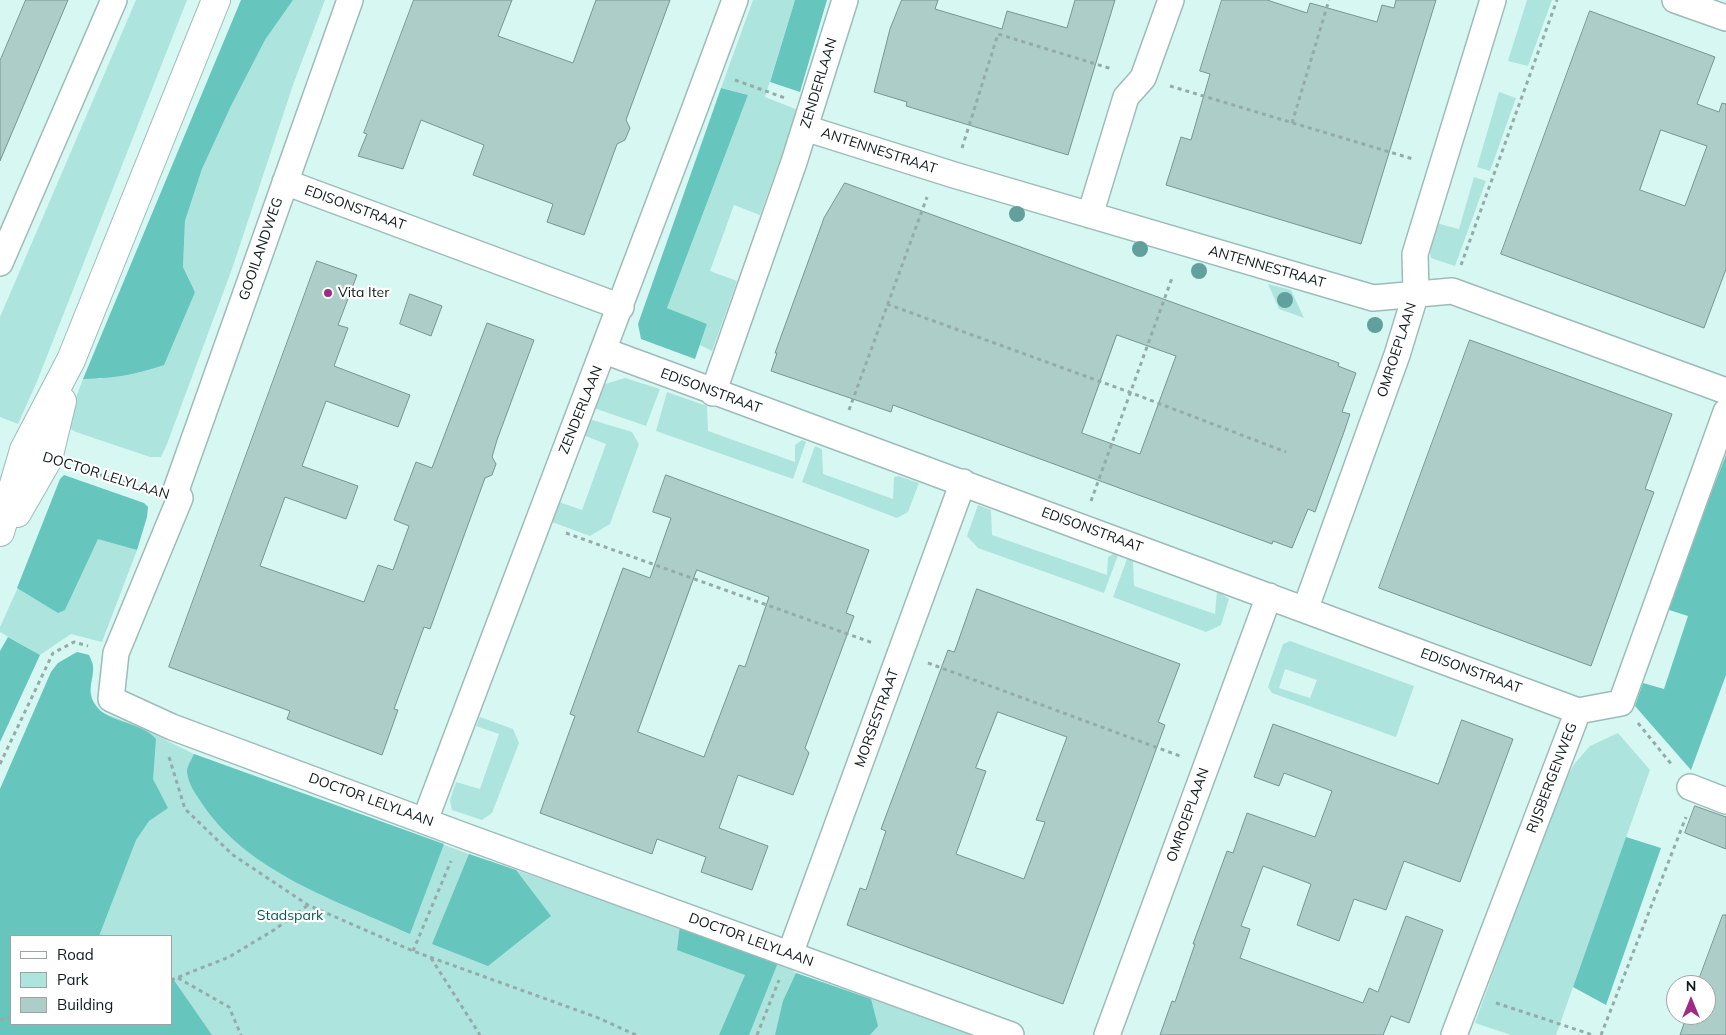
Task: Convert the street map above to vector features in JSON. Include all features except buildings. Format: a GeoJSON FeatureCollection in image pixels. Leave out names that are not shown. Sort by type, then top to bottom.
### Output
{"type":"FeatureCollection","features":[{"type":"Feature","properties":{"kind":"main road"},"geometry":{"type":"LineString","coordinates":[[0,532],[24,450],[72,360],[216,0]]}},
{"type":"Feature","properties":{"kind":"main road"},"geometry":{"type":"LineString","coordinates":[[0,542],[48,459],[72,360]]}},
{"type":"Feature","properties":{"kind":"street"},"geometry":{"type":"LineString","coordinates":[[0,263],[114,0]]}},
{"type":"Feature","properties":{"kind":"street","name":"GOOILANDWEG"},"geometry":{"type":"LineString","coordinates":[[180,498],[176,490],[350,0]]}},
{"type":"Feature","properties":{"kind":"street","name":"ZENDERLAAN"},"geometry":{"type":"LineString","coordinates":[[425,820],[537,523],[605,351],[735,0]]}},
{"type":"Feature","properties":{"kind":"street","name":"ZENDERLAAN"},"geometry":{"type":"LineString","coordinates":[[713,393],[809,118],[845,0]]}},
{"type":"Feature","properties":{"kind":"street"},"geometry":{"type":"LineString","coordinates":[[1090,215],[1126,96],[1143,78],[1171,0]]}},
{"type":"Feature","properties":{"kind":"street","name":"OMROEPLAAN"},"geometry":{"type":"LineString","coordinates":[[1305,610],[1397,355],[1416,293],[1415,254],[1493,0]]}},
{"type":"Feature","properties":{"kind":"street"},"geometry":{"type":"LineString","coordinates":[[1675,0],[1726,18]]}},
{"type":"Feature","properties":{"kind":"street","name":"ANTENNESTRAAT"},"geometry":{"type":"LineString","coordinates":[[809,118],[1090,215],[1373,298],[1452,290],[1726,391]]}},
{"type":"Feature","properties":{"kind":"street","name":"EDISONSTRAAT"},"geometry":{"type":"LineString","coordinates":[[285,182],[621,306]]}},
{"type":"Feature","properties":{"kind":"street","name":"EDISONSTRAAT"},"geometry":{"type":"LineString","coordinates":[[605,351],[713,393],[963,482],[1578,710]]}},
{"type":"Feature","properties":{"kind":"street"},"geometry":{"type":"LineString","coordinates":[[1621,702],[1726,412]]}},
{"type":"Feature","properties":{"kind":"street","name":"MORSESTRAAT"},"geometry":{"type":"LineString","coordinates":[[790,954],[963,482]]}},
{"type":"Feature","properties":{"kind":"street","name":"DOCTOR LELYLAAN"},"geometry":{"type":"LineString","coordinates":[[180,498],[116,653],[111,699],[172,727],[1011,1035]]}},
{"type":"Feature","properties":{"kind":"street","name":"OMROEPLAAN"},"geometry":{"type":"LineString","coordinates":[[1107,1035],[1269,596]]}},
{"type":"Feature","properties":{"kind":"street","name":"RIJSBERGENWEG"},"geometry":{"type":"LineString","coordinates":[[1454,1035],[1578,710],[1621,702]]}},
{"type":"Feature","properties":{"kind":"street"},"geometry":{"type":"LineString","coordinates":[[1693,788],[1726,801]]}},
{"type":"Feature","properties":{"kind":"path"},"geometry":{"type":"LineString","coordinates":[[1292,123],[1329,0]]}},
{"type":"Feature","properties":{"kind":"path"},"geometry":{"type":"LineString","coordinates":[[1452,290],[1557,0]]}},
{"type":"Feature","properties":{"kind":"path"},"geometry":{"type":"LineString","coordinates":[[709,71],[809,118]]}},
{"type":"Feature","properties":{"kind":"path"},"geometry":{"type":"LineString","coordinates":[[848,414],[927,196]]}},
{"type":"Feature","properties":{"kind":"path"},"geometry":{"type":"LineString","coordinates":[[1090,502],[1172,278]]}},
{"type":"Feature","properties":{"kind":"path"},"geometry":{"type":"LineString","coordinates":[[887,304],[1129,392],[1286,452]]}},
{"type":"Feature","properties":{"kind":"path","name":"DOCTOR LELYLAAN"},"geometry":{"type":"LineString","coordinates":[[48,459],[180,498]]}},
{"type":"Feature","properties":{"kind":"path"},"geometry":{"type":"LineString","coordinates":[[0,764],[53,653],[74,642],[116,653]]}},
{"type":"Feature","properties":{"kind":"path"},"geometry":{"type":"LineString","coordinates":[[1601,1035],[1693,788],[1621,702]]}},
{"type":"Feature","properties":{"kind":"path"},"geometry":{"type":"LineString","coordinates":[[172,727],[169,756],[186,809],[233,855],[308,905],[413,951],[596,1017],[636,1035]]}},
{"type":"Feature","properties":{"kind":"path"},"geometry":{"type":"LineString","coordinates":[[413,951],[462,835]]}},
{"type":"Feature","properties":{"kind":"path"},"geometry":{"type":"LineString","coordinates":[[172,980],[229,957],[274,930],[308,905]]}},
{"type":"Feature","properties":{"kind":"path"},"geometry":{"type":"LineString","coordinates":[[757,1035],[790,954]]}},
{"type":"Feature","properties":{"kind":"path"},"geometry":{"type":"LineString","coordinates":[[431,958],[480,1035]]}},
{"type":"Feature","properties":{"kind":"path"},"geometry":{"type":"LineString","coordinates":[[178,978],[229,1007],[241,1035]]}},
{"type":"Feature","properties":{"kind":"path"},"geometry":{"type":"LineString","coordinates":[[1470,994],[1593,1035]]}},
{"type":"Feature","properties":{"kind":"green space"},"geometry":{"type":"Polygon","coordinates":[[[136,0],[187,0],[38,379],[18,424],[0,417],[0,317],[136,0]]]}},
{"type":"Feature","properties":{"kind":"green space"},"geometry":{"type":"Polygon","coordinates":[[[293,0],[325,0],[293,85],[232,269],[161,457],[150,457],[76,432],[65,426],[83,379],[101,379],[195,292],[183,267],[185,221],[202,169],[231,106],[265,40],[293,0]]]}},
{"type":"Feature","properties":{"kind":"green space"},"geometry":{"type":"Polygon","coordinates":[[[753,0],[795,0],[765,97],[798,110],[760,215],[734,205],[710,271],[737,281],[712,351],[700,345],[707,324],[667,308],[748,95],[721,88],[753,0]]]}},
{"type":"Feature","properties":{"kind":"green space"},"geometry":{"type":"Polygon","coordinates":[[[1527,0],[1552,0],[1528,66],[1508,61],[1527,0]]]}},
{"type":"Feature","properties":{"kind":"green space"},"geometry":{"type":"Polygon","coordinates":[[[1499,92],[1516,98],[1490,171],[1477,167],[1499,92]]]}},
{"type":"Feature","properties":{"kind":"green space"},"geometry":{"type":"Polygon","coordinates":[[[1474,177],[1486,181],[1455,266],[1431,258],[1429,246],[1436,223],[1459,229],[1474,177]]]}},
{"type":"Feature","properties":{"kind":"green space"},"geometry":{"type":"Polygon","coordinates":[[[1268,284],[1291,290],[1304,318],[1279,309],[1268,284]]]}},
{"type":"Feature","properties":{"kind":"green space"},"geometry":{"type":"Polygon","coordinates":[[[625,378],[660,389],[646,426],[594,408],[602,385],[625,378]]]}},
{"type":"Feature","properties":{"kind":"green space"},"geometry":{"type":"Polygon","coordinates":[[[667,392],[707,406],[708,431],[795,462],[795,445],[802,440],[806,442],[793,479],[656,431],[667,392]]]}},
{"type":"Feature","properties":{"kind":"green space"},"geometry":{"type":"Polygon","coordinates":[[[589,419],[632,432],[639,444],[610,524],[590,536],[552,522],[559,502],[582,510],[606,444],[583,435],[589,419]]]}},
{"type":"Feature","properties":{"kind":"green space"},"geometry":{"type":"Polygon","coordinates":[[[815,446],[822,449],[823,474],[893,499],[894,477],[898,476],[919,483],[908,512],[897,518],[802,482],[815,446]]]}},
{"type":"Feature","properties":{"kind":"green space"},"geometry":{"type":"Polygon","coordinates":[[[978,505],[991,510],[992,535],[1107,575],[1108,557],[1113,554],[1118,555],[1104,593],[978,548],[967,536],[978,505]]]}},
{"type":"Feature","properties":{"kind":"green space"},"geometry":{"type":"Polygon","coordinates":[[[98,538],[137,550],[102,642],[71,634],[40,655],[0,632],[0,627],[19,585],[65,610],[98,538]]]}},
{"type":"Feature","properties":{"kind":"green space"},"geometry":{"type":"Polygon","coordinates":[[[1127,559],[1133,561],[1134,586],[1215,614],[1217,591],[1229,599],[1221,625],[1206,632],[1113,597],[1127,559]]]}},
{"type":"Feature","properties":{"kind":"green space"},"geometry":{"type":"Polygon","coordinates":[[[1290,641],[1414,686],[1396,737],[1272,693],[1268,687],[1283,644],[1290,641]],[[1285,669],[1279,688],[1310,698],[1317,680],[1285,669]]]}},
{"type":"Feature","properties":{"kind":"green space","name":"Stadspark"},"geometry":{"type":"Polygon","coordinates":[[[77,652],[89,655],[93,666],[90,689],[93,701],[101,712],[137,726],[194,754],[469,854],[779,960],[796,973],[975,1035],[0,1035],[0,789],[51,672],[58,663],[77,652]]]}},
{"type":"Feature","properties":{"kind":"green space"},"geometry":{"type":"Polygon","coordinates":[[[480,717],[513,729],[519,743],[492,813],[482,820],[452,810],[450,800],[456,782],[480,789],[499,734],[476,726],[480,717]]]}},
{"type":"Feature","properties":{"kind":"green space"},"geometry":{"type":"Polygon","coordinates":[[[1618,733],[1650,770],[1556,1035],[1511,1035],[1475,1023],[1560,789],[1575,763],[1590,746],[1618,733]]]}},
{"type":"Feature","properties":{"kind":"shaded area"},"geometry":{"type":"Polygon","coordinates":[[[241,0],[293,0],[265,40],[231,106],[202,169],[185,221],[183,267],[195,292],[164,365],[124,375],[83,379],[241,0]]]}},
{"type":"Feature","properties":{"kind":"shaded area"},"geometry":{"type":"Polygon","coordinates":[[[795,0],[827,0],[800,92],[770,82],[795,0]]]}},
{"type":"Feature","properties":{"kind":"shaded area"},"geometry":{"type":"Polygon","coordinates":[[[721,88],[748,95],[667,308],[707,324],[695,359],[641,339],[638,324],[721,88]]]}},
{"type":"Feature","properties":{"kind":"shaded area"},"geometry":{"type":"Polygon","coordinates":[[[1726,455],[1726,675],[1691,770],[1635,706],[1643,683],[1664,689],[1688,616],[1666,609],[1726,455]]]}},
{"type":"Feature","properties":{"kind":"shaded area"},"geometry":{"type":"Polygon","coordinates":[[[64,475],[144,503],[148,507],[147,517],[137,550],[98,539],[65,610],[58,613],[17,588],[60,479],[64,475]]]}},
{"type":"Feature","properties":{"kind":"shaded area"},"geometry":{"type":"Polygon","coordinates":[[[8,637],[40,655],[0,742],[0,651],[8,637]]]}},
{"type":"Feature","properties":{"kind":"shaded area"},"geometry":{"type":"Polygon","coordinates":[[[77,652],[89,655],[93,665],[91,697],[98,708],[105,714],[141,728],[156,739],[153,779],[168,808],[149,821],[136,840],[99,935],[10,935],[10,1025],[172,1025],[172,977],[212,1035],[0,1035],[0,789],[51,672],[58,663],[77,652]]]}},
{"type":"Feature","properties":{"kind":"shaded area"},"geometry":{"type":"Polygon","coordinates":[[[194,754],[444,844],[410,934],[297,883],[245,849],[222,829],[193,789],[187,771],[194,754]]]}},
{"type":"Feature","properties":{"kind":"shaded area"},"geometry":{"type":"Polygon","coordinates":[[[1626,837],[1661,848],[1606,1005],[1573,987],[1626,837]]]}},
{"type":"Feature","properties":{"kind":"shaded area"},"geometry":{"type":"Polygon","coordinates":[[[469,854],[516,870],[551,916],[488,966],[432,944],[469,854]]]}},
{"type":"Feature","properties":{"kind":"shaded area"},"geometry":{"type":"Polygon","coordinates":[[[680,925],[779,960],[749,1035],[719,1035],[745,975],[677,950],[680,925]]]}},
{"type":"Feature","properties":{"kind":"shaded area"},"geometry":{"type":"Polygon","coordinates":[[[796,973],[871,999],[878,1026],[870,1035],[775,1035],[783,1001],[796,973]]]}},
{"type":"Feature","properties":{"kind":"place","name":"Vita Iter"},"geometry":{"type":"Point","coordinates":[328,293]}}]}
